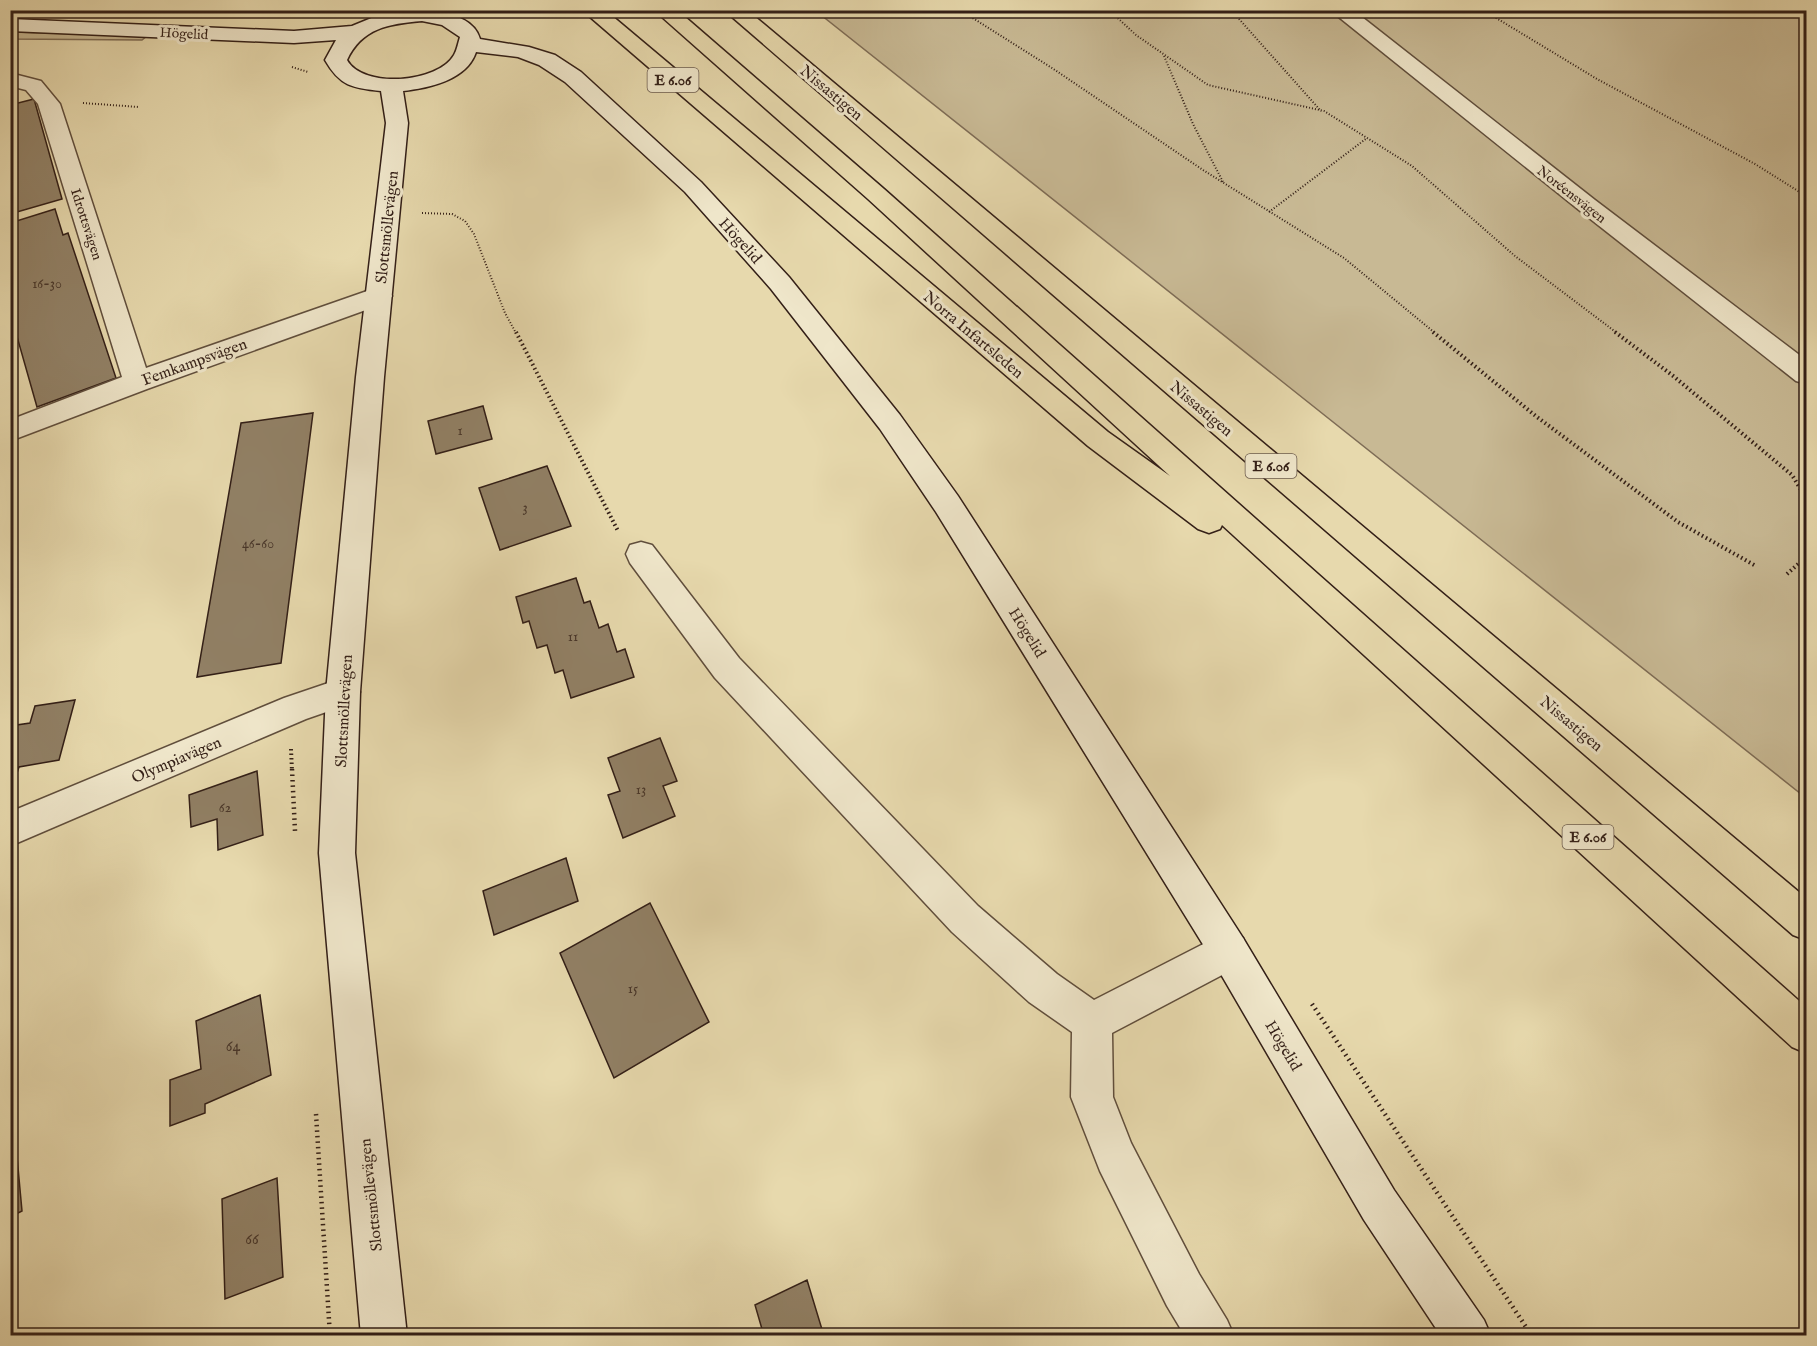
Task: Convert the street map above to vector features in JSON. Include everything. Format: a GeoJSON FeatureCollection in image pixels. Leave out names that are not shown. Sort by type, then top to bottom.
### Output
{"type":"FeatureCollection","features":[{"type":"Feature","properties":{"kind":"highway","name":"Norra Infartsleden"},"geometry":{"type":"LineString","coordinates":[[592,10],[1098,439],[1369,641]]}},
{"type":"Feature","properties":{"kind":"highway","name":"E 6.06"},"geometry":{"type":"LineString","coordinates":[[664,10],[876,194],[1806,1033]]}},
{"type":"Feature","properties":{"kind":"highway","name":"Nissastigen"},"geometry":{"type":"LineString","coordinates":[[734,10],[1806,922]]}},
{"type":"Feature","properties":{"kind":"street","name":"Noréensvägen"},"geometry":{"type":"LineString","coordinates":[[1340,10],[1806,374]]}},
{"type":"Feature","properties":{"kind":"street"},"geometry":{"type":"LineString","coordinates":[[408,13],[449,20],[466,30],[470,38],[470,45],[461,62],[438,76],[416,83],[391,87],[361,83],[341,72],[337,64],[337,56],[341,47],[358,32],[381,21],[408,13]]}},
{"type":"Feature","properties":{"kind":"street","name":"Högelid"},"geometry":{"type":"LineString","coordinates":[[10,25],[294,38],[358,32]]}},
{"type":"Feature","properties":{"kind":"street","name":"Högelid"},"geometry":{"type":"LineString","coordinates":[[10,43],[174,45],[310,58],[337,64]]}},
{"type":"Feature","properties":{"kind":"street","name":"Högelid"},"geometry":{"type":"LineString","coordinates":[[470,45],[522,51],[547,60],[573,77],[693,187],[780,283],[890,422],[947,504],[1229,951],[1379,1205],[1468,1335]]}},
{"type":"Feature","properties":{"kind":"street","name":"Idrottsvägen"},"geometry":{"type":"LineString","coordinates":[[16,79],[31,82],[39,88],[49,104],[137,382]]}},
{"type":"Feature","properties":{"kind":"street","name":"Slottsmöllevägen"},"geometry":{"type":"LineString","coordinates":[[384,1335],[336,853],[343,692],[369,376],[397,123],[391,87]]}},
{"type":"Feature","properties":{"kind":"street","name":"Femkampsvägen"},"geometry":{"type":"LineString","coordinates":[[10,431],[137,382],[379,296]]}},
{"type":"Feature","properties":{"kind":"street"},"geometry":{"type":"LineString","coordinates":[[641,554],[726,668],[957,910],[1043,988],[1092,1022]]}},
{"type":"Feature","properties":{"kind":"street","name":"Olympiavägen"},"geometry":{"type":"LineString","coordinates":[[10,829],[296,708],[343,692]]}},
{"type":"Feature","properties":{"kind":"street"},"geometry":{"type":"LineString","coordinates":[[1092,1022],[1229,951]]}},
{"type":"Feature","properties":{"kind":"street"},"geometry":{"type":"LineString","coordinates":[[1092,1022],[1092,1097],[1115,1156],[1183,1290],[1211,1335]]}},
{"type":"Feature","properties":{"kind":"path"},"geometry":{"type":"LineString","coordinates":[[960,10],[1052,68],[1223,183],[1344,258],[1537,417],[1678,522],[1756,566]]}},
{"type":"Feature","properties":{"kind":"path"},"geometry":{"type":"LineString","coordinates":[[1109,10],[1136,35],[1208,85],[1321,111],[1412,166],[1515,256],[1680,382],[1792,475],[1806,498]]}},
{"type":"Feature","properties":{"kind":"path"},"geometry":{"type":"LineString","coordinates":[[1231,10],[1321,111]]}},
{"type":"Feature","properties":{"kind":"path"},"geometry":{"type":"LineString","coordinates":[[1483,10],[1567,62],[1666,118],[1773,173],[1806,196]]}},
{"type":"Feature","properties":{"kind":"path"},"geometry":{"type":"LineString","coordinates":[[1163,54],[1193,124],[1223,183]]}},
{"type":"Feature","properties":{"kind":"path"},"geometry":{"type":"LineString","coordinates":[[49,104],[114,104],[139,107]]}},
{"type":"Feature","properties":{"kind":"path"},"geometry":{"type":"LineString","coordinates":[[1269,212],[1367,138]]}},
{"type":"Feature","properties":{"kind":"path"},"geometry":{"type":"LineString","coordinates":[[386,216],[441,212],[452,214],[465,221],[474,234],[505,314],[530,355],[607,511],[621,537],[641,554]]}},
{"type":"Feature","properties":{"kind":"path"},"geometry":{"type":"LineString","coordinates":[[1787,574],[1806,557]]}},
{"type":"Feature","properties":{"kind":"shaded area"},"geometry":{"type":"Polygon","coordinates":[[[816,11],[1806,11],[1806,798],[816,11]]]}},
{"type":"Feature","properties":{"kind":"shaded area"},"geometry":{"type":"Polygon","coordinates":[[[11,32],[147,36],[142,40],[11,39],[11,32]]]}},
{"type":"Feature","properties":{"kind":"building"},"geometry":{"type":"Polygon","coordinates":[[[34,99],[62,199],[10,214],[10,105],[34,99]]]}},
{"type":"Feature","properties":{"kind":"building"},"geometry":{"type":"Polygon","coordinates":[[[55,209],[63,235],[68,233],[116,378],[37,407],[10,312],[10,223],[55,209]]]}},
{"type":"Feature","properties":{"kind":"building"},"geometry":{"type":"Polygon","coordinates":[[[483,406],[492,439],[436,454],[428,421],[483,406]]]}},
{"type":"Feature","properties":{"kind":"building"},"geometry":{"type":"Polygon","coordinates":[[[313,413],[281,663],[197,677],[241,423],[313,413]]]}},
{"type":"Feature","properties":{"kind":"building"},"geometry":{"type":"Polygon","coordinates":[[[547,466],[571,526],[500,550],[479,488],[547,466]]]}},
{"type":"Feature","properties":{"kind":"building"},"geometry":{"type":"Polygon","coordinates":[[[576,578],[584,603],[590,601],[599,628],[608,624],[617,652],[625,649],[634,677],[571,698],[563,670],[555,673],[547,645],[537,648],[529,621],[523,623],[516,597],[576,578]]]}},
{"type":"Feature","properties":{"kind":"building"},"geometry":{"type":"Polygon","coordinates":[[[75,700],[59,760],[19,767],[14,782],[10,782],[10,726],[30,723],[35,706],[75,700]]]}},
{"type":"Feature","properties":{"kind":"building"},"geometry":{"type":"Polygon","coordinates":[[[660,738],[677,781],[663,786],[675,816],[623,838],[608,795],[620,791],[608,758],[660,738]]]}},
{"type":"Feature","properties":{"kind":"building"},"geometry":{"type":"Polygon","coordinates":[[[257,771],[263,835],[218,850],[217,819],[191,827],[189,795],[257,771]]]}},
{"type":"Feature","properties":{"kind":"building"},"geometry":{"type":"Polygon","coordinates":[[[566,858],[578,901],[494,935],[483,891],[566,858]]]}},
{"type":"Feature","properties":{"kind":"building"},"geometry":{"type":"Polygon","coordinates":[[[650,903],[709,1022],[614,1078],[560,953],[650,903]]]}},
{"type":"Feature","properties":{"kind":"building"},"geometry":{"type":"Polygon","coordinates":[[[260,995],[271,1075],[205,1104],[205,1113],[170,1126],[170,1080],[201,1069],[196,1021],[260,995]]]}},
{"type":"Feature","properties":{"kind":"building"},"geometry":{"type":"Polygon","coordinates":[[[14,1124],[22,1211],[10,1217],[10,1126],[14,1124]]]}},
{"type":"Feature","properties":{"kind":"building"},"geometry":{"type":"Polygon","coordinates":[[[277,1178],[283,1277],[225,1299],[222,1199],[277,1178]]]}},
{"type":"Feature","properties":{"kind":"building"},"geometry":{"type":"Polygon","coordinates":[[[807,1280],[824,1336],[764,1336],[755,1305],[807,1280]]]}}]}
